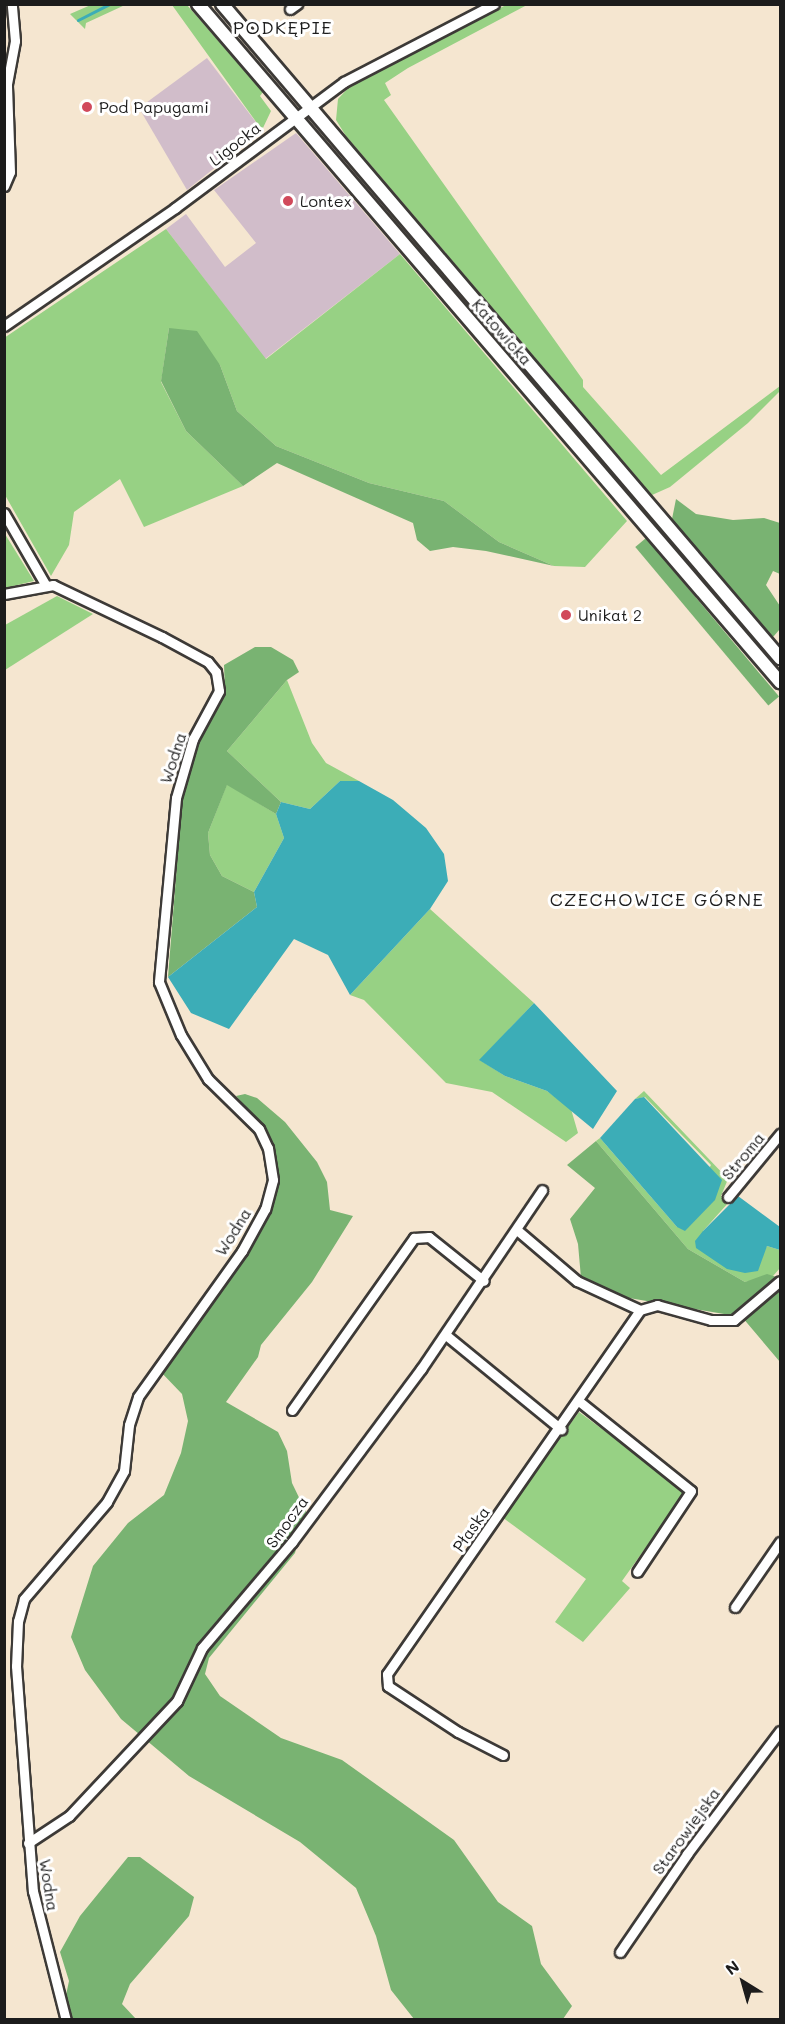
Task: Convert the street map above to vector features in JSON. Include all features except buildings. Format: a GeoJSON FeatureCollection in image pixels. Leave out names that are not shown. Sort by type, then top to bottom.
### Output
{"type":"FeatureCollection","features":[{"type":"Feature","properties":{"kind":"main road","name":"Katowicka"},"geometry":{"type":"LineString","coordinates":[[198,4],[780,682]]}},
{"type":"Feature","properties":{"kind":"main road","name":"Katowicka"},"geometry":{"type":"LineString","coordinates":[[222,4],[780,658]]}},
{"type":"Feature","properties":{"kind":"street"},"geometry":{"type":"LineString","coordinates":[[4,186],[10,172],[7,84],[15,41],[12,4]]}},
{"type":"Feature","properties":{"kind":"street","name":"Ligocka"},"geometry":{"type":"LineString","coordinates":[[4,326],[175,208],[309,106],[356,76],[494,4]]}},
{"type":"Feature","properties":{"kind":"street"},"geometry":{"type":"LineString","coordinates":[[4,513],[45,584],[4,594]]}},
{"type":"Feature","properties":{"kind":"street","name":"Wodna"},"geometry":{"type":"LineString","coordinates":[[45,584],[207,662],[220,682],[193,739],[176,798],[159,982],[181,1035],[208,1078],[259,1129],[268,1148],[273,1180],[265,1209],[242,1251],[138,1397],[129,1425],[124,1471],[107,1502],[24,1599],[18,1621],[16,1666],[28,1843],[35,1902],[66,2019]]}},
{"type":"Feature","properties":{"kind":"street","name":"Stroma"},"geometry":{"type":"LineString","coordinates":[[728,1197],[780,1134]]}},
{"type":"Feature","properties":{"kind":"street","name":"Smocza"},"geometry":{"type":"LineString","coordinates":[[28,1843],[69,1816],[168,1713],[184,1690],[202,1648],[292,1542],[446,1335],[484,1281],[542,1190]]}},
{"type":"Feature","properties":{"kind":"street"},"geometry":{"type":"LineString","coordinates":[[517,1230],[578,1281],[640,1310],[657,1305],[711,1320],[734,1320],[780,1281]]}},
{"type":"Feature","properties":{"kind":"street"},"geometry":{"type":"LineString","coordinates":[[292,1410],[414,1238],[429,1237],[484,1281]]}},
{"type":"Feature","properties":{"kind":"street","name":"Płaska"},"geometry":{"type":"LineString","coordinates":[[503,1755],[458,1732],[388,1686],[387,1674],[580,1402],[640,1310]]}},
{"type":"Feature","properties":{"kind":"street"},"geometry":{"type":"LineString","coordinates":[[446,1335],[561,1429]]}},
{"type":"Feature","properties":{"kind":"street"},"geometry":{"type":"LineString","coordinates":[[580,1402],[691,1491],[637,1572]]}},
{"type":"Feature","properties":{"kind":"street"},"geometry":{"type":"LineString","coordinates":[[735,1607],[780,1542]]}},
{"type":"Feature","properties":{"kind":"street","name":"Starowiejska"},"geometry":{"type":"LineString","coordinates":[[620,1952],[693,1845],[780,1731]]}},
{"type":"Feature","properties":{"kind":"shaded area"},"geometry":{"type":"Polygon","coordinates":[[[207,58],[262,130],[187,190],[139,108],[207,58]]]}},
{"type":"Feature","properties":{"kind":"shaded area","name":"Lontex"},"geometry":{"type":"Polygon","coordinates":[[[296,133],[400,254],[265,359],[166,229],[186,214],[225,267],[256,243],[214,190],[296,133]]]}},
{"type":"Feature","properties":{"kind":"green space"},"geometry":{"type":"Polygon","coordinates":[[[93,4],[125,5],[86,23],[85,29],[70,14],[93,4]]]}},
{"type":"Feature","properties":{"kind":"green space"},"geometry":{"type":"Polygon","coordinates":[[[172,5],[187,5],[263,92],[260,96],[271,111],[262,130],[172,5]]]}},
{"type":"Feature","properties":{"kind":"green space"},"geometry":{"type":"Polygon","coordinates":[[[506,5],[527,5],[408,68],[385,83],[391,95],[384,100],[583,380],[583,387],[661,475],[780,386],[780,391],[748,423],[670,487],[652,495],[346,136],[336,120],[338,99],[352,84],[506,5]]]}},
{"type":"Feature","properties":{"kind":"green space"},"geometry":{"type":"Polygon","coordinates":[[[166,229],[266,359],[400,254],[627,521],[585,567],[554,566],[499,542],[444,501],[369,483],[276,446],[237,411],[220,365],[169,328],[161,382],[186,431],[243,486],[144,527],[120,479],[74,512],[69,545],[51,576],[5,495],[4,338],[166,229]]]}},
{"type":"Feature","properties":{"kind":"green space"},"geometry":{"type":"Polygon","coordinates":[[[169,328],[197,331],[220,365],[237,411],[276,446],[369,483],[444,501],[499,542],[554,566],[486,551],[453,547],[430,551],[417,540],[413,523],[277,463],[243,486],[186,431],[161,381],[169,328]]]}},
{"type":"Feature","properties":{"kind":"green space"},"geometry":{"type":"Polygon","coordinates":[[[676,499],[696,514],[733,520],[764,518],[780,523],[780,574],[773,571],[766,585],[780,606],[780,629],[773,637],[672,519],[676,499]]]}},
{"type":"Feature","properties":{"kind":"green space"},"geometry":{"type":"Polygon","coordinates":[[[5,534],[34,581],[5,588],[5,534]]]}},
{"type":"Feature","properties":{"kind":"green space"},"geometry":{"type":"Polygon","coordinates":[[[646,538],[779,697],[768,706],[635,547],[646,538]]]}},
{"type":"Feature","properties":{"kind":"green space"},"geometry":{"type":"Polygon","coordinates":[[[57,596],[93,614],[5,670],[5,625],[57,596]]]}},
{"type":"Feature","properties":{"kind":"green space"},"geometry":{"type":"Polygon","coordinates":[[[255,647],[271,647],[293,660],[299,672],[287,680],[227,751],[281,802],[276,814],[227,785],[208,833],[210,855],[222,876],[254,892],[257,907],[168,977],[182,801],[200,739],[225,692],[224,665],[255,647]]]}},
{"type":"Feature","properties":{"kind":"green space"},"geometry":{"type":"Polygon","coordinates":[[[287,680],[312,743],[326,763],[359,781],[340,781],[310,809],[281,802],[227,751],[287,680]]]}},
{"type":"Feature","properties":{"kind":"green space"},"geometry":{"type":"Polygon","coordinates":[[[227,784],[276,814],[284,838],[254,892],[222,876],[210,855],[208,833],[227,784]]]}},
{"type":"Feature","properties":{"kind":"green space"},"geometry":{"type":"Polygon","coordinates":[[[430,909],[534,1003],[480,1060],[505,1076],[547,1091],[571,1109],[578,1133],[566,1142],[492,1092],[446,1083],[364,1000],[350,995],[430,909]]]}},
{"type":"Feature","properties":{"kind":"green space"},"geometry":{"type":"Polygon","coordinates":[[[644,1091],[728,1179],[721,1196],[729,1202],[703,1231],[758,1261],[767,1246],[780,1250],[780,1268],[773,1276],[745,1282],[688,1249],[596,1141],[600,1138],[677,1227],[711,1165],[645,1097],[635,1099],[644,1091]]]}},
{"type":"Feature","properties":{"kind":"green space"},"geometry":{"type":"Polygon","coordinates":[[[245,1094],[257,1098],[285,1122],[317,1162],[327,1182],[330,1210],[353,1216],[312,1282],[261,1345],[258,1357],[226,1402],[278,1432],[287,1451],[292,1483],[306,1512],[295,1553],[209,1658],[205,1674],[220,1696],[281,1738],[342,1760],[454,1840],[498,1902],[532,1926],[541,1964],[572,2006],[563,2019],[414,2019],[391,1990],[376,1936],[356,1888],[300,1842],[189,1776],[121,1719],[85,1670],[71,1637],[93,1566],[128,1523],[164,1495],[181,1453],[188,1421],[182,1394],[159,1370],[247,1255],[271,1211],[278,1180],[272,1148],[261,1124],[236,1096],[245,1094]]]}},
{"type":"Feature","properties":{"kind":"green space"},"geometry":{"type":"Polygon","coordinates":[[[596,1141],[688,1249],[745,1282],[767,1274],[780,1278],[780,1362],[742,1317],[611,1295],[581,1278],[578,1244],[570,1219],[595,1188],[567,1165],[596,1141]]]}},
{"type":"Feature","properties":{"kind":"green space"},"geometry":{"type":"Polygon","coordinates":[[[579,1412],[686,1491],[622,1581],[630,1588],[583,1642],[555,1622],[586,1579],[502,1517],[579,1412]]]}},
{"type":"Feature","properties":{"kind":"green space"},"geometry":{"type":"Polygon","coordinates":[[[128,1857],[140,1857],[194,1897],[189,1916],[130,1984],[122,2004],[136,2019],[61,2019],[69,1981],[60,1952],[80,1916],[128,1857]]]}},
{"type":"Feature","properties":{"kind":"water"},"geometry":{"type":"Polygon","coordinates":[[[340,781],[359,781],[393,800],[426,828],[444,854],[448,881],[430,909],[350,995],[328,955],[294,939],[229,1029],[191,1013],[168,977],[257,907],[254,892],[284,838],[276,814],[281,802],[310,809],[340,781]]]}},
{"type":"Feature","properties":{"kind":"water"},"geometry":{"type":"Polygon","coordinates":[[[534,1003],[617,1091],[593,1129],[547,1091],[505,1076],[479,1060],[534,1003]]]}},
{"type":"Feature","properties":{"kind":"water"},"geometry":{"type":"Polygon","coordinates":[[[644,1097],[722,1180],[715,1200],[685,1231],[677,1227],[600,1138],[635,1099],[644,1097]]]}},
{"type":"Feature","properties":{"kind":"water"},"geometry":{"type":"Polygon","coordinates":[[[738,1196],[780,1227],[780,1250],[767,1246],[758,1271],[745,1273],[727,1269],[696,1248],[695,1241],[703,1231],[738,1196]]]}},
{"type":"Feature","properties":{"kind":"waterway"},"geometry":{"type":"LineString","coordinates":[[78,20],[109,4]]}},
{"type":"Feature","properties":{"kind":"place","name":"Pod Papugami"},"geometry":{"type":"Point","coordinates":[87,107]}},
{"type":"Feature","properties":{"kind":"place","name":"Lontex"},"geometry":{"type":"Point","coordinates":[288,201]}},
{"type":"Feature","properties":{"kind":"place","name":"Unikat 2"},"geometry":{"type":"Point","coordinates":[566,615]}},
{"type":"Feature","properties":{"kind":"district","name":"PODKĘPIE"},"geometry":{"type":"Point","coordinates":[283,27]}},
{"type":"Feature","properties":{"kind":"district","name":"CZECHOWICE GÓRNE"},"geometry":{"type":"Point","coordinates":[657,899]}}]}
